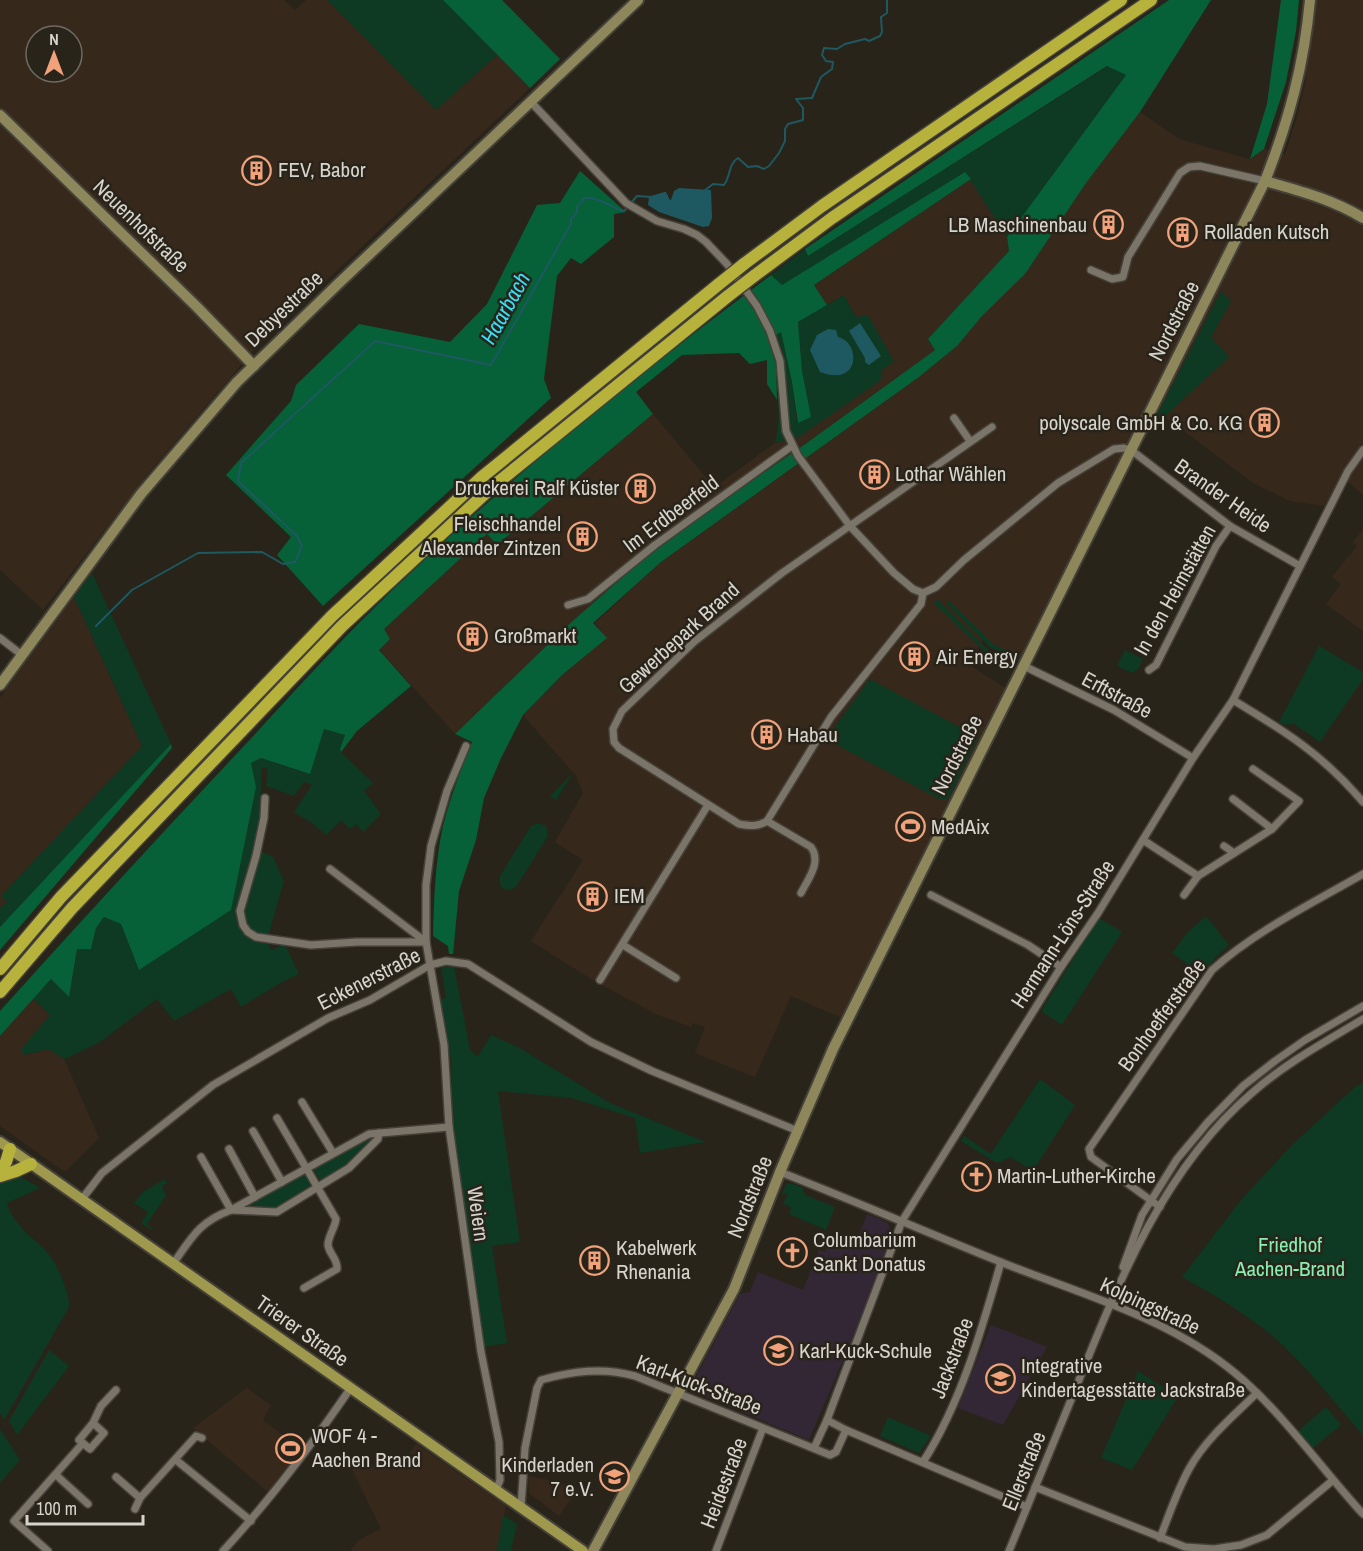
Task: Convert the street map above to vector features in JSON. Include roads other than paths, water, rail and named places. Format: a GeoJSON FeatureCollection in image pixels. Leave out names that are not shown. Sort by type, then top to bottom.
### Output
{"type":"FeatureCollection","features":[{"type":"Feature","properties":{"kind":"highway"},"geometry":{"type":"LineString","coordinates":[[0,969],[61,897],[332,616],[482,477],[744,264],[822,206],[1121,0]]}},
{"type":"Feature","properties":{"kind":"highway"},"geometry":{"type":"LineString","coordinates":[[0,992],[72,908],[342,626],[490,488],[728,296],[832,218],[1151,0]]}},
{"type":"Feature","properties":{"kind":"highway"},"geometry":{"type":"LineString","coordinates":[[0,1170],[6,1162],[4,1149]]}},
{"type":"Feature","properties":{"kind":"highway"},"geometry":{"type":"LineString","coordinates":[[0,1176],[31,1164]]}},
{"type":"Feature","properties":{"kind":"main road","name":"Trierer Straße"},"geometry":{"type":"LineString","coordinates":[[4,1149],[31,1164],[82,1199],[583,1551]]}},
{"type":"Feature","properties":{"kind":"street","name":"Debyestraße"},"geometry":{"type":"LineString","coordinates":[[0,684],[141,494],[237,382],[638,0]]}},
{"type":"Feature","properties":{"kind":"street","name":"Nordstraße"},"geometry":{"type":"LineString","coordinates":[[592,1551],[734,1289],[780,1172],[833,1049],[1265,181],[1283,136],[1298,84],[1310,0]]}},
{"type":"Feature","properties":{"kind":"street"},"geometry":{"type":"LineString","coordinates":[[530,101],[629,205],[657,221],[684,229],[706,242],[728,264],[757,306],[770,331],[780,361],[786,431],[792,446],[823,492],[850,526],[894,573],[913,589],[923,593],[936,587],[964,560],[1058,483],[1114,449],[1131,450]]}},
{"type":"Feature","properties":{"kind":"street","name":"Neuenhofstraße"},"geometry":{"type":"LineString","coordinates":[[0,115],[197,307],[254,366]]}},
{"type":"Feature","properties":{"kind":"street"},"geometry":{"type":"LineString","coordinates":[[1091,270],[1112,279],[1123,277],[1128,257],[1180,173],[1189,167],[1200,166],[1265,181],[1323,198],[1340,204],[1363,218]]}},
{"type":"Feature","properties":{"kind":"street"},"geometry":{"type":"LineString","coordinates":[[954,418],[970,441]]}},
{"type":"Feature","properties":{"kind":"street","name":"Gewerbepark Brand"},"geometry":{"type":"LineString","coordinates":[[767,821],[761,825],[739,824],[708,805],[619,748],[612,736],[614,724],[622,711],[653,680],[721,619],[782,573],[992,427]]}},
{"type":"Feature","properties":{"kind":"street","name":"Im Erdbeerfeld"},"geometry":{"type":"LineString","coordinates":[[568,605],[588,599],[655,545],[792,446]]}},
{"type":"Feature","properties":{"kind":"street","name":"Brander Heide"},"geometry":{"type":"LineString","coordinates":[[1131,450],[1230,526],[1300,566]]}},
{"type":"Feature","properties":{"kind":"street","name":"Hermann-Löns-Straße"},"geometry":{"type":"LineString","coordinates":[[814,1448],[827,1420],[902,1221],[1061,967],[1098,913],[1193,758],[1233,700],[1348,471],[1363,450]]}},
{"type":"Feature","properties":{"kind":"street","name":"In den Heimstätten"},"geometry":{"type":"LineString","coordinates":[[1149,670],[1156,665],[1216,546],[1230,526]]}},
{"type":"Feature","properties":{"kind":"street"},"geometry":{"type":"LineString","coordinates":[[801,893],[815,862],[814,852],[767,821],[831,717],[921,604],[923,593]]}},
{"type":"Feature","properties":{"kind":"street"},"geometry":{"type":"LineString","coordinates":[[0,638],[22,655]]}},
{"type":"Feature","properties":{"kind":"street","name":"Erftstraße"},"geometry":{"type":"LineString","coordinates":[[1024,666],[1114,710],[1193,758]]}},
{"type":"Feature","properties":{"kind":"street"},"geometry":{"type":"LineString","coordinates":[[1233,700],[1316,753],[1342,777],[1363,802]]}},
{"type":"Feature","properties":{"kind":"street","name":"Weiern"},"geometry":{"type":"LineString","coordinates":[[466,746],[447,791],[431,846],[426,885],[426,942],[447,1066],[449,1127],[481,1352],[499,1442],[500,1480],[496,1490]]}},
{"type":"Feature","properties":{"kind":"street"},"geometry":{"type":"LineString","coordinates":[[1184,895],[1198,876],[1272,829],[1299,801],[1253,769]]}},
{"type":"Feature","properties":{"kind":"street"},"geometry":{"type":"LineString","coordinates":[[265,798],[264,818],[256,856],[240,911],[243,925],[248,932],[256,937],[311,945],[426,942]]}},
{"type":"Feature","properties":{"kind":"street"},"geometry":{"type":"LineString","coordinates":[[1233,799],[1272,829]]}},
{"type":"Feature","properties":{"kind":"street"},"geometry":{"type":"LineString","coordinates":[[600,980],[708,805]]}},
{"type":"Feature","properties":{"kind":"street"},"geometry":{"type":"LineString","coordinates":[[1143,840],[1198,876]]}},
{"type":"Feature","properties":{"kind":"street"},"geometry":{"type":"LineString","coordinates":[[1224,846],[1234,853]]}},
{"type":"Feature","properties":{"kind":"street"},"geometry":{"type":"LineString","coordinates":[[330,869],[426,942]]}},
{"type":"Feature","properties":{"kind":"street","name":"Bonhoefferstraße"},"geometry":{"type":"LineString","coordinates":[[1160,1207],[1090,1157],[1089,1149],[1212,970],[1235,950],[1269,927],[1363,874]]}},
{"type":"Feature","properties":{"kind":"street"},"geometry":{"type":"LineString","coordinates":[[931,895],[1028,945],[1061,967]]}},
{"type":"Feature","properties":{"kind":"street"},"geometry":{"type":"LineString","coordinates":[[623,945],[676,978]]}},
{"type":"Feature","properties":{"kind":"street","name":"Eckenerstraße"},"geometry":{"type":"LineString","coordinates":[[82,1199],[102,1173],[213,1085],[328,1018],[370,1000],[430,964],[446,961],[468,964],[591,1042],[652,1071],[798,1131]]}},
{"type":"Feature","properties":{"kind":"street"},"geometry":{"type":"LineString","coordinates":[[1118,1284],[1142,1215],[1177,1159],[1208,1122],[1244,1086],[1271,1064],[1305,1040],[1363,1006]]}},
{"type":"Feature","properties":{"kind":"street"},"geometry":{"type":"LineString","coordinates":[[1118,1284],[1160,1207],[1188,1164],[1217,1128],[1251,1093],[1278,1072],[1363,1019]]}},
{"type":"Feature","properties":{"kind":"street"},"geometry":{"type":"LineString","coordinates":[[1271,1064],[1278,1072]]}},
{"type":"Feature","properties":{"kind":"street"},"geometry":{"type":"LineString","coordinates":[[302,1102],[333,1153]]}},
{"type":"Feature","properties":{"kind":"street"},"geometry":{"type":"LineString","coordinates":[[277,1118],[336,1215],[336,1225],[328,1242],[337,1263],[337,1269],[304,1288]]}},
{"type":"Feature","properties":{"kind":"street"},"geometry":{"type":"LineString","coordinates":[[173,1264],[200,1226],[210,1219],[231,1210],[369,1134],[449,1127]]}},
{"type":"Feature","properties":{"kind":"street"},"geometry":{"type":"LineString","coordinates":[[253,1131],[282,1182]]}},
{"type":"Feature","properties":{"kind":"street"},"geometry":{"type":"LineString","coordinates":[[231,1210],[277,1212],[349,1168],[378,1139],[379,1133]]}},
{"type":"Feature","properties":{"kind":"street"},"geometry":{"type":"LineString","coordinates":[[229,1149],[255,1197]]}},
{"type":"Feature","properties":{"kind":"street"},"geometry":{"type":"LineString","coordinates":[[201,1157],[231,1210]]}},
{"type":"Feature","properties":{"kind":"street","name":"Kolpingstraße"},"geometry":{"type":"LineString","coordinates":[[780,1172],[1109,1304],[1168,1329],[1205,1350],[1236,1373],[1257,1393],[1363,1514]]}},
{"type":"Feature","properties":{"kind":"street","name":"Jackstraße"},"geometry":{"type":"LineString","coordinates":[[923,1462],[936,1442],[974,1353],[1001,1262]]}},
{"type":"Feature","properties":{"kind":"street","name":"Ellerstraße"},"geometry":{"type":"LineString","coordinates":[[1009,1551],[1118,1284]]}},
{"type":"Feature","properties":{"kind":"street","name":"Karl-Kuck-Straße"},"geometry":{"type":"LineString","coordinates":[[521,1507],[525,1448],[537,1388],[541,1380],[559,1375],[594,1370],[615,1371],[678,1393],[834,1455],[846,1430]]}},
{"type":"Feature","properties":{"kind":"street"},"geometry":{"type":"LineString","coordinates":[[223,1551],[251,1521],[306,1452],[350,1389]]}},
{"type":"Feature","properties":{"kind":"street"},"geometry":{"type":"LineString","coordinates":[[93,1423],[104,1433],[90,1449],[79,1440],[93,1423],[101,1406],[116,1390]]}},
{"type":"Feature","properties":{"kind":"street"},"geometry":{"type":"LineString","coordinates":[[1160,1538],[1189,1469],[1221,1428],[1257,1393]]}},
{"type":"Feature","properties":{"kind":"street"},"geometry":{"type":"LineString","coordinates":[[827,1420],[1027,1507]]}},
{"type":"Feature","properties":{"kind":"street","name":"Heidestraße"},"geometry":{"type":"LineString","coordinates":[[716,1551],[763,1428]]}},
{"type":"Feature","properties":{"kind":"street"},"geometry":{"type":"LineString","coordinates":[[135,1509],[140,1498],[196,1436],[202,1438]]}},
{"type":"Feature","properties":{"kind":"street"},"geometry":{"type":"LineString","coordinates":[[48,1551],[14,1521],[83,1443]]}},
{"type":"Feature","properties":{"kind":"street"},"geometry":{"type":"LineString","coordinates":[[176,1460],[251,1521]]}},
{"type":"Feature","properties":{"kind":"street"},"geometry":{"type":"LineString","coordinates":[[56,1475],[87,1504]]}},
{"type":"Feature","properties":{"kind":"street"},"geometry":{"type":"LineString","coordinates":[[116,1477],[140,1498]]}},
{"type":"Feature","properties":{"kind":"street"},"geometry":{"type":"LineString","coordinates":[[1035,1487],[1160,1538],[1185,1547],[1202,1549],[1241,1545],[1267,1535],[1332,1480]]}},
{"type":"Feature","properties":{"kind":"water"},"geometry":{"type":"Polygon","coordinates":[[[679,188],[711,190],[712,218],[709,226],[703,227],[659,212],[648,205],[649,197],[666,192],[671,200],[674,191],[679,188]]]}},
{"type":"Feature","properties":{"kind":"water"},"geometry":{"type":"Polygon","coordinates":[[[860,323],[881,356],[869,365],[865,362],[865,358],[849,331],[860,323]]]}},
{"type":"Feature","properties":{"kind":"water"},"geometry":{"type":"Polygon","coordinates":[[[828,329],[836,330],[838,337],[845,340],[853,354],[850,369],[844,374],[834,375],[820,372],[810,350],[817,335],[828,329]]]}},
{"type":"Feature","properties":{"kind":"waterway","name":"Haarbach"},"geometry":{"type":"LineString","coordinates":[[704,191],[713,184],[724,185],[733,163],[738,158],[748,167],[757,166],[764,169],[769,166],[785,141],[785,129],[788,124],[803,120],[803,108],[796,99],[812,98],[821,77],[832,69],[833,62],[826,61],[822,55],[824,48],[837,49],[845,44],[865,39],[869,41],[880,36],[881,17],[887,13],[887,0]]}},
{"type":"Feature","properties":{"kind":"waterway","name":"Haarbach"},"geometry":{"type":"LineString","coordinates":[[96,626],[132,590],[198,553],[262,552],[283,564],[295,562],[302,546],[297,536],[238,481],[241,463],[375,341],[491,365],[571,224],[571,219],[583,198],[598,200],[622,211],[637,196],[651,197],[665,193],[670,202]]}},
{"type":"Feature","properties":{"kind":"place","name":"FEV, Babor"},"geometry":{"type":"Point","coordinates":[257,170]}},
{"type":"Feature","properties":{"kind":"place","name":"LB Maschinenbau"},"geometry":{"type":"Point","coordinates":[1108,225]}},
{"type":"Feature","properties":{"kind":"place","name":"Rolladen Kutsch"},"geometry":{"type":"Point","coordinates":[1183,232]}},
{"type":"Feature","properties":{"kind":"place","name":"polyscale GmbH & Co. KG"},"geometry":{"type":"Point","coordinates":[1264,423]}},
{"type":"Feature","properties":{"kind":"place","name":"Lothar Wählen"},"geometry":{"type":"Point","coordinates":[874,474]}},
{"type":"Feature","properties":{"kind":"place","name":"Druckerei Ralf Küster"},"geometry":{"type":"Point","coordinates":[640,488]}},
{"type":"Feature","properties":{"kind":"place","name":"Fleischhandel Alexander Zintzen"},"geometry":{"type":"Point","coordinates":[582,536]}},
{"type":"Feature","properties":{"kind":"place","name":"Großmarkt"},"geometry":{"type":"Point","coordinates":[473,636]}},
{"type":"Feature","properties":{"kind":"place","name":"Air Energy"},"geometry":{"type":"Point","coordinates":[915,657]}},
{"type":"Feature","properties":{"kind":"place","name":"Habau"},"geometry":{"type":"Point","coordinates":[766,735]}},
{"type":"Feature","properties":{"kind":"place","name":"MedAix"},"geometry":{"type":"Point","coordinates":[910,827]}},
{"type":"Feature","properties":{"kind":"place","name":"IEM"},"geometry":{"type":"Point","coordinates":[593,896]}},
{"type":"Feature","properties":{"kind":"place","name":"Martin-Luther-Kirche"},"geometry":{"type":"Point","coordinates":[976,1176]}},
{"type":"Feature","properties":{"kind":"place","name":"Columbarium Sankt Donatus"},"geometry":{"type":"Point","coordinates":[792,1252]}},
{"type":"Feature","properties":{"kind":"place","name":"Kabelwerk Rhenania"},"geometry":{"type":"Point","coordinates":[595,1260]}},
{"type":"Feature","properties":{"kind":"place","name":"Karl-Kuck-Schule"},"geometry":{"type":"Point","coordinates":[778,1351]}},
{"type":"Feature","properties":{"kind":"place","name":"Integrative Kindertagesstätte Jackstraße"},"geometry":{"type":"Point","coordinates":[1000,1378]}},
{"type":"Feature","properties":{"kind":"place","name":"WOF 4 - Aachen Brand"},"geometry":{"type":"Point","coordinates":[291,1448]}},
{"type":"Feature","properties":{"kind":"place","name":"Kinderladen 7 e.V."},"geometry":{"type":"Point","coordinates":[615,1477]}},
{"type":"Feature","properties":{"kind":"park label","name":"Friedhof Aachen-Brand"},"geometry":{"type":"Point","coordinates":[1290,1257]}}]}
